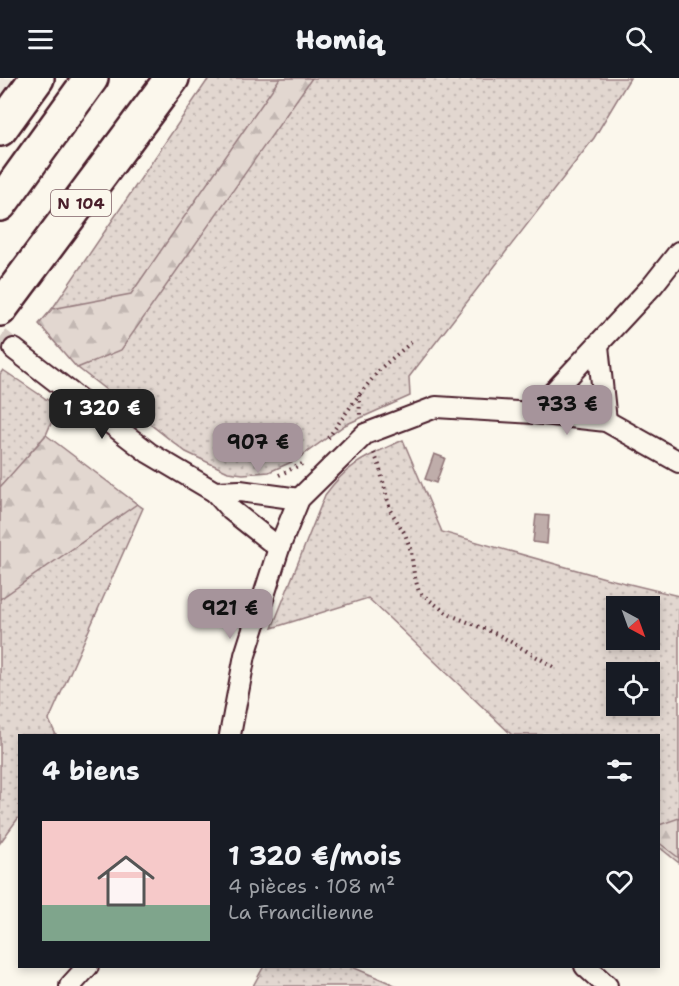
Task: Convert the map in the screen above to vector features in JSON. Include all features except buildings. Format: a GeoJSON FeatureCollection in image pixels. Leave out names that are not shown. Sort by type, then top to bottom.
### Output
{"type":"FeatureCollection","features":[{"type":"Feature","properties":{"kind":"highway"},"geometry":{"type":"LineString","coordinates":[[0,129],[37,78]]}},
{"type":"Feature","properties":{"kind":"highway"},"geometry":{"type":"LineString","coordinates":[[0,204],[91,78]]}},
{"type":"Feature","properties":{"kind":"highway","name":"N 104"},"geometry":{"type":"LineString","coordinates":[[0,309],[172,78]]}},
{"type":"Feature","properties":{"kind":"street"},"geometry":{"type":"LineString","coordinates":[[534,413],[654,285],[679,252]]}},
{"type":"Feature","properties":{"kind":"street"},"geometry":{"type":"LineString","coordinates":[[598,346],[606,421]]}},
{"type":"Feature","properties":{"kind":"street"},"geometry":{"type":"LineString","coordinates":[[14,349],[149,453],[215,492],[231,510],[279,548]]}},
{"type":"Feature","properties":{"kind":"street"},"geometry":{"type":"LineString","coordinates":[[230,734],[245,655],[279,548],[299,499],[365,434],[436,407],[534,413],[606,421],[679,462]]}},
{"type":"Feature","properties":{"kind":"street"},"geometry":{"type":"LineString","coordinates":[[215,492],[240,491],[299,499]]}},
{"type":"Feature","properties":{"kind":"street"},"geometry":{"type":"LineString","coordinates":[[70,986],[86,968]]}},
{"type":"Feature","properties":{"kind":"street"},"geometry":{"type":"LineString","coordinates":[[587,968],[607,986]]}},
{"type":"Feature","properties":{"kind":"path"},"geometry":{"type":"LineString","coordinates":[[322,447],[359,394],[382,367],[414,340]]}},
{"type":"Feature","properties":{"kind":"path"},"geometry":{"type":"LineString","coordinates":[[359,394],[365,434],[379,465],[390,510],[405,534],[411,551],[419,592],[448,614],[498,635],[554,667]]}},
{"type":"Feature","properties":{"kind":"path"},"geometry":{"type":"LineString","coordinates":[[270,477],[280,475],[304,463]]}},
{"type":"Feature","properties":{"kind":"shaded area"},"geometry":{"type":"Polygon","coordinates":[[[0,78],[18,78],[0,103],[0,78]]]}},
{"type":"Feature","properties":{"kind":"shaded area"},"geometry":{"type":"Polygon","coordinates":[[[434,454],[445,458],[436,483],[425,479],[434,454]]]}},
{"type":"Feature","properties":{"kind":"shaded area"},"geometry":{"type":"Polygon","coordinates":[[[536,515],[549,516],[547,544],[533,542],[536,515]]]}},
{"type":"Feature","properties":{"kind":"green space"},"geometry":{"type":"Polygon","coordinates":[[[209,78],[630,78],[594,138],[409,377],[410,396],[345,425],[296,460],[269,472],[243,474],[228,472],[186,452],[78,368],[52,309],[209,78]]]}},
{"type":"Feature","properties":{"kind":"green space"},"geometry":{"type":"Polygon","coordinates":[[[280,78],[312,78],[121,350],[77,368],[39,324],[52,309],[131,294],[280,78]]]}},
{"type":"Feature","properties":{"kind":"green space"},"geometry":{"type":"Polygon","coordinates":[[[3,370],[58,407],[46,435],[29,454],[121,493],[143,508],[49,720],[56,734],[18,734],[18,818],[0,843],[0,374],[3,370]]]}},
{"type":"Feature","properties":{"kind":"green space"},"geometry":{"type":"Polygon","coordinates":[[[46,435],[137,504],[0,599],[0,487],[46,435]]]}},
{"type":"Feature","properties":{"kind":"green space"},"geometry":{"type":"Polygon","coordinates":[[[403,440],[442,532],[605,578],[679,596],[679,863],[660,848],[660,734],[511,734],[368,598],[272,628],[325,495],[342,475],[360,462],[403,440]]]}},
{"type":"Feature","properties":{"kind":"green space"},"geometry":{"type":"Polygon","coordinates":[[[679,818],[679,858],[660,844],[660,825],[679,818]]]}},
{"type":"Feature","properties":{"kind":"green space"},"geometry":{"type":"Polygon","coordinates":[[[263,968],[355,968],[397,986],[253,986],[263,968]]]}},
{"type":"Feature","properties":{"kind":"tunnel"},"geometry":{"type":"LineString","coordinates":[[0,338],[14,349]]}}]}
